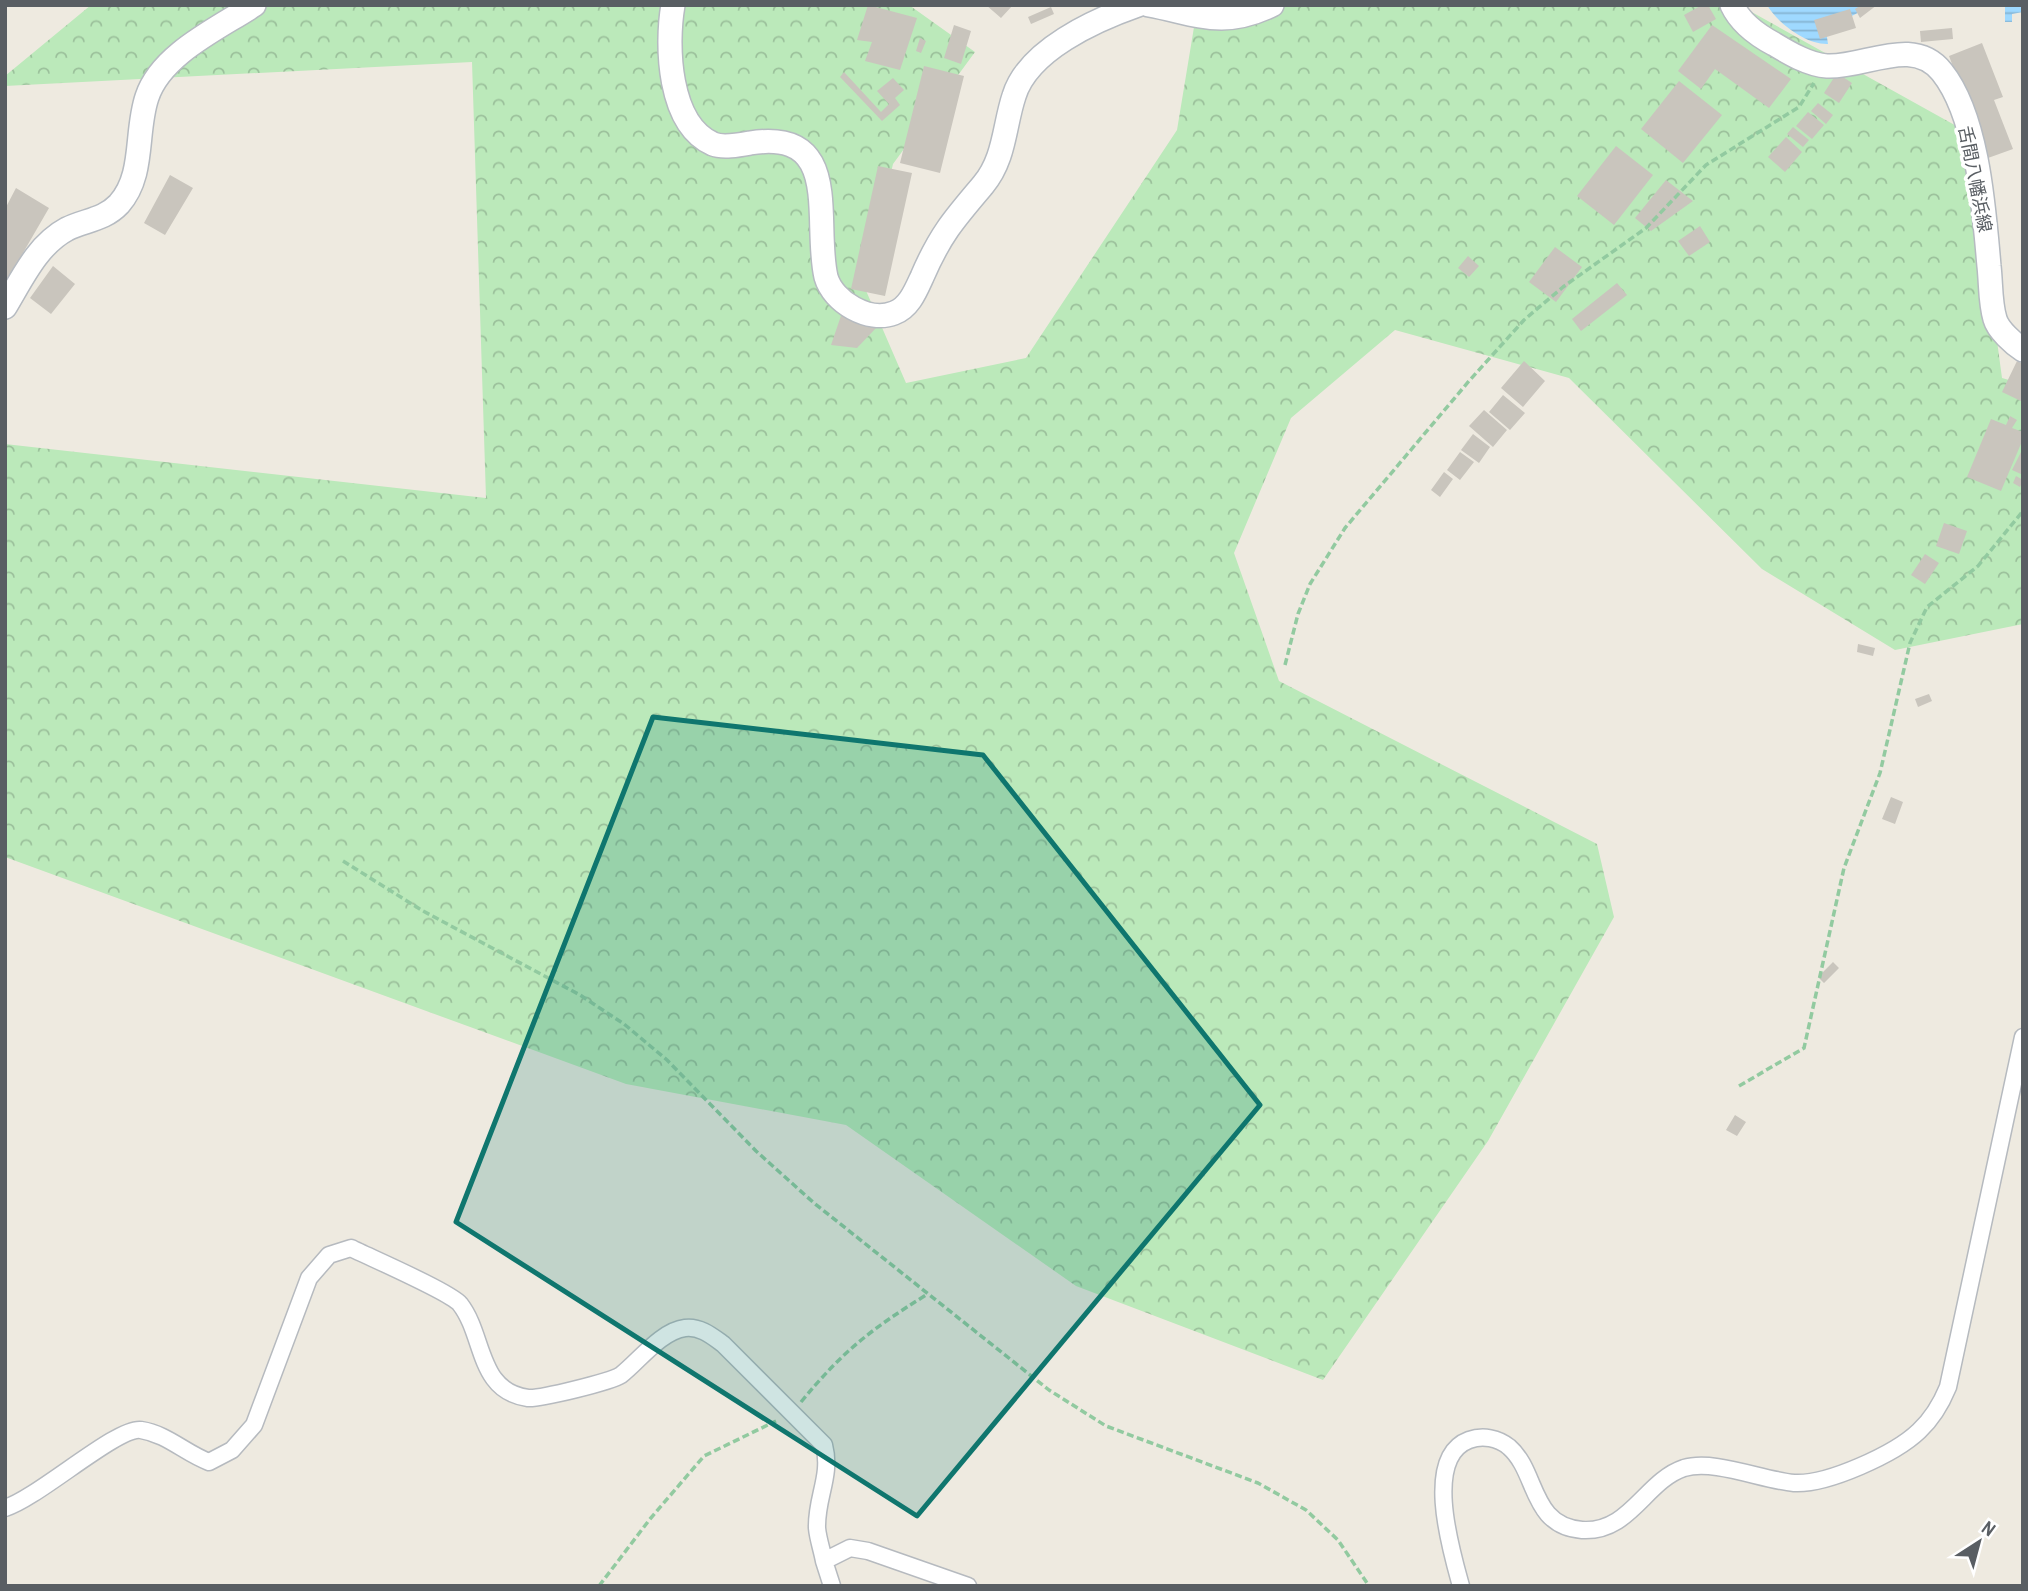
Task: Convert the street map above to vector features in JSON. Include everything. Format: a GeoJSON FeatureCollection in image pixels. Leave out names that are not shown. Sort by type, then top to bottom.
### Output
{"type":"FeatureCollection","features":[{"type":"Feature","properties":{"kind":"main road"},"geometry":{"type":"LineString","coordinates":[[5,307],[41,249],[69,229],[103,217],[118,205],[128,191],[136,174],[147,96],[170,62],[254,5]]}},
{"type":"Feature","properties":{"kind":"main road"},"geometry":{"type":"LineString","coordinates":[[673,5],[668,33],[673,88],[693,127],[713,144],[734,146],[773,140],[791,144],[806,156],[821,190],[826,276],[832,290],[850,306],[870,316],[894,313],[910,301],[938,239],[987,181],[998,160],[1014,95],[1036,58],[1138,5]]}},
{"type":"Feature","properties":{"kind":"main road"},"geometry":{"type":"LineString","coordinates":[[1149,5],[1210,21],[1256,13],[1272,5]]}},
{"type":"Feature","properties":{"kind":"main road","name":"舌間八幡浜線"},"geometry":{"type":"LineString","coordinates":[[1732,5],[1759,36],[1793,55],[1824,66],[1853,66],[1908,53],[1924,58],[1941,71],[1954,91],[1968,128],[1984,216],[1995,321],[2023,350]]}},
{"type":"Feature","properties":{"kind":"street"},"geometry":{"type":"LineString","coordinates":[[1461,1586],[1442,1489],[1450,1455],[1461,1443],[1475,1437],[1490,1437],[1508,1446],[1522,1461],[1535,1499],[1550,1516],[1582,1530],[1599,1528],[1618,1521],[1667,1478],[1684,1468],[1718,1468],[1795,1483],[1819,1481],[1876,1458],[1918,1433],[1940,1406],[1948,1387],[2023,1037]]}},
{"type":"Feature","properties":{"kind":"street"},"geometry":{"type":"LineString","coordinates":[[5,1508],[33,1496],[114,1439],[136,1429],[160,1434],[188,1455],[209,1462],[232,1450],[254,1425],[309,1278],[329,1255],[351,1248],[458,1302],[469,1320],[488,1372],[506,1391],[529,1398],[618,1377],[663,1339],[685,1328],[705,1331],[723,1344],[824,1445],[829,1465],[817,1529],[832,1586]]}},
{"type":"Feature","properties":{"kind":"street"},"geometry":{"type":"LineString","coordinates":[[824,1561],[850,1548],[868,1551],[968,1586]]}},
{"type":"Feature","properties":{"kind":"path"},"geometry":{"type":"LineString","coordinates":[[1285,665],[1298,614],[1310,584],[1345,528],[1469,381],[1524,320],[1563,287],[1646,228],[1706,164],[1799,107],[1824,66]]}},
{"type":"Feature","properties":{"kind":"path"},"geometry":{"type":"LineString","coordinates":[[1740,1086],[1804,1048],[1844,868],[1880,773],[1910,643],[1927,607],[1978,566],[2023,511]]}},
{"type":"Feature","properties":{"kind":"path"},"geometry":{"type":"LineString","coordinates":[[343,861],[423,911],[580,995],[625,1024],[667,1060],[756,1151],[814,1203],[926,1295],[1049,1390],[1106,1426],[1258,1483],[1306,1510],[1338,1540],[1369,1586]]}},
{"type":"Feature","properties":{"kind":"path"},"geometry":{"type":"LineString","coordinates":[[599,1586],[650,1519],[705,1457],[791,1414],[836,1360],[874,1327],[926,1295]]}},
{"type":"Feature","properties":{"kind":"highlighted area"},"geometry":{"type":"Polygon","coordinates":[[[653,717],[983,755],[1260,1105],[917,1516],[456,1222],[653,717]]]}},
{"type":"Feature","properties":{"kind":"green space"},"geometry":{"type":"Polygon","coordinates":[[[91,5],[909,5],[975,52],[893,164],[864,286],[906,383],[1026,358],[1177,130],[1196,15],[1222,5],[1739,5],[1969,133],[2002,378],[2023,384],[2023,624],[1895,650],[1762,569],[1569,378],[1395,330],[1291,418],[1234,553],[1279,681],[1597,844],[1614,917],[1488,1141],[1323,1380],[1076,1286],[846,1125],[626,1084],[5,857],[5,444],[486,498],[472,62],[5,86],[5,76],[91,5]]]}},
{"type":"Feature","properties":{"kind":"water"},"geometry":{"type":"Polygon","coordinates":[[[1767,5],[1873,5],[1846,19],[1825,24],[1828,44],[1811,41],[1794,32],[1778,19],[1767,5]]]}},
{"type":"Feature","properties":{"kind":"water"},"geometry":{"type":"Polygon","coordinates":[[[2005,5],[2023,5],[2023,12],[2012,14],[2012,22],[2005,22],[2005,5]]]}},
{"type":"Feature","properties":{"kind":"building"},"geometry":{"type":"Polygon","coordinates":[[[868,5],[917,18],[900,70],[865,61],[872,42],[857,40],[868,5]]]}},
{"type":"Feature","properties":{"kind":"building"},"geometry":{"type":"Polygon","coordinates":[[[986,5],[1013,5],[1001,18],[986,5]]]}},
{"type":"Feature","properties":{"kind":"building"},"geometry":{"type":"Polygon","coordinates":[[[1702,5],[1708,5],[1716,19],[1693,32],[1684,15],[1702,5]]]}},
{"type":"Feature","properties":{"kind":"building"},"geometry":{"type":"Polygon","coordinates":[[[1861,5],[1877,5],[1860,18],[1855,9],[1861,5]]]}},
{"type":"Feature","properties":{"kind":"building"},"geometry":{"type":"Polygon","coordinates":[[[1051,7],[1054,14],[1031,24],[1028,17],[1051,7]]]}},
{"type":"Feature","properties":{"kind":"building"},"geometry":{"type":"Polygon","coordinates":[[[1850,9],[1856,28],[1820,39],[1814,20],[1850,9]]]}},
{"type":"Feature","properties":{"kind":"building"},"geometry":{"type":"Polygon","coordinates":[[[954,25],[971,31],[961,64],[944,58],[954,25]]]}},
{"type":"Feature","properties":{"kind":"building"},"geometry":{"type":"Polygon","coordinates":[[[1712,25],[1791,79],[1769,108],[1715,69],[1701,89],[1678,71],[1712,25]]]}},
{"type":"Feature","properties":{"kind":"building"},"geometry":{"type":"Polygon","coordinates":[[[1952,28],[1953,39],[1921,42],[1920,31],[1952,28]]]}},
{"type":"Feature","properties":{"kind":"building"},"geometry":{"type":"Polygon","coordinates":[[[920,38],[926,41],[921,53],[916,51],[920,38]]]}},
{"type":"Feature","properties":{"kind":"building"},"geometry":{"type":"Polygon","coordinates":[[[1982,43],[2003,97],[1994,100],[2013,149],[1988,158],[1949,56],[1982,43]]]}},
{"type":"Feature","properties":{"kind":"building"},"geometry":{"type":"Polygon","coordinates":[[[924,66],[964,76],[940,173],[900,163],[924,66]]]}},
{"type":"Feature","properties":{"kind":"building"},"geometry":{"type":"Polygon","coordinates":[[[844,72],[881,112],[889,104],[877,91],[893,78],[904,90],[895,98],[900,105],[882,121],[840,77],[844,72]]]}},
{"type":"Feature","properties":{"kind":"building"},"geometry":{"type":"Polygon","coordinates":[[[1837,73],[1852,83],[1839,103],[1824,93],[1837,73]]]}},
{"type":"Feature","properties":{"kind":"building"},"geometry":{"type":"Polygon","coordinates":[[[1679,81],[1722,115],[1683,163],[1641,129],[1679,81]]]}},
{"type":"Feature","properties":{"kind":"building"},"geometry":{"type":"Polygon","coordinates":[[[1818,103],[1833,115],[1826,124],[1811,111],[1818,103]]]}},
{"type":"Feature","properties":{"kind":"building"},"geometry":{"type":"Polygon","coordinates":[[[1808,112],[1824,125],[1812,139],[1796,126],[1808,112]]]}},
{"type":"Feature","properties":{"kind":"building"},"geometry":{"type":"Polygon","coordinates":[[[1793,127],[1809,140],[1803,147],[1787,134],[1793,127]]]}},
{"type":"Feature","properties":{"kind":"building"},"geometry":{"type":"Polygon","coordinates":[[[1786,137],[1802,152],[1785,172],[1768,157],[1786,137]]]}},
{"type":"Feature","properties":{"kind":"building"},"geometry":{"type":"Polygon","coordinates":[[[1616,146],[1653,175],[1614,225],[1577,196],[1616,146]]]}},
{"type":"Feature","properties":{"kind":"building"},"geometry":{"type":"Polygon","coordinates":[[[878,166],[912,173],[885,296],[851,289],[878,166]]]}},
{"type":"Feature","properties":{"kind":"building"},"geometry":{"type":"Polygon","coordinates":[[[170,175],[193,188],[165,235],[144,223],[170,175]]]}},
{"type":"Feature","properties":{"kind":"building"},"geometry":{"type":"Polygon","coordinates":[[[1666,180],[1693,201],[1651,231],[1635,218],[1666,180]]]}},
{"type":"Feature","properties":{"kind":"building"},"geometry":{"type":"Polygon","coordinates":[[[16,188],[49,208],[5,284],[5,209],[16,188]]]}},
{"type":"Feature","properties":{"kind":"building"},"geometry":{"type":"Polygon","coordinates":[[[1700,226],[1710,242],[1689,256],[1678,241],[1700,226]]]}},
{"type":"Feature","properties":{"kind":"building"},"geometry":{"type":"Polygon","coordinates":[[[1555,247],[1582,267],[1556,302],[1529,282],[1555,247]]]}},
{"type":"Feature","properties":{"kind":"building"},"geometry":{"type":"Polygon","coordinates":[[[1468,256],[1479,266],[1469,277],[1458,268],[1468,256]]]}},
{"type":"Feature","properties":{"kind":"building"},"geometry":{"type":"Polygon","coordinates":[[[53,266],[75,284],[51,314],[30,298],[53,266]]]}},
{"type":"Feature","properties":{"kind":"building"},"geometry":{"type":"Polygon","coordinates":[[[1617,283],[1627,295],[1581,331],[1572,319],[1617,283]]]}},
{"type":"Feature","properties":{"kind":"building"},"geometry":{"type":"Polygon","coordinates":[[[844,307],[870,318],[876,328],[857,348],[831,345],[844,307]]]}},
{"type":"Feature","properties":{"kind":"building"},"geometry":{"type":"Polygon","coordinates":[[[1524,361],[1545,381],[1523,407],[1501,388],[1524,361]]]}},
{"type":"Feature","properties":{"kind":"building"},"geometry":{"type":"Polygon","coordinates":[[[2017,361],[2023,364],[2023,402],[2002,392],[2017,361]]]}},
{"type":"Feature","properties":{"kind":"building"},"geometry":{"type":"Polygon","coordinates":[[[1503,395],[1525,413],[1510,430],[1489,412],[1503,395]]]}},
{"type":"Feature","properties":{"kind":"building"},"geometry":{"type":"Polygon","coordinates":[[[1484,410],[1507,430],[1493,447],[1469,426],[1484,410]]]}},
{"type":"Feature","properties":{"kind":"building"},"geometry":{"type":"Polygon","coordinates":[[[2010,416],[2017,420],[2012,428],[2023,432],[2023,439],[2001,491],[1967,477],[1991,419],[2006,425],[2010,416]]]}},
{"type":"Feature","properties":{"kind":"building"},"geometry":{"type":"Polygon","coordinates":[[[1473,434],[1490,447],[1479,463],[1461,450],[1473,434]]]}},
{"type":"Feature","properties":{"kind":"building"},"geometry":{"type":"Polygon","coordinates":[[[2023,448],[2023,475],[2012,470],[2023,448]]]}},
{"type":"Feature","properties":{"kind":"building"},"geometry":{"type":"Polygon","coordinates":[[[1460,452],[1474,462],[1460,480],[1447,470],[1460,452]]]}},
{"type":"Feature","properties":{"kind":"building"},"geometry":{"type":"Polygon","coordinates":[[[1444,472],[1453,479],[1440,497],[1431,490],[1444,472]]]}},
{"type":"Feature","properties":{"kind":"building"},"geometry":{"type":"Polygon","coordinates":[[[2016,476],[2023,480],[2020,487],[2013,483],[2016,476]]]}},
{"type":"Feature","properties":{"kind":"building"},"geometry":{"type":"Polygon","coordinates":[[[1944,523],[1967,531],[1959,554],[1936,546],[1944,523]]]}},
{"type":"Feature","properties":{"kind":"building"},"geometry":{"type":"Polygon","coordinates":[[[1925,554],[1939,563],[1925,584],[1911,575],[1925,554]]]}},
{"type":"Feature","properties":{"kind":"building"},"geometry":{"type":"Polygon","coordinates":[[[1858,644],[1875,648],[1873,656],[1857,652],[1858,644]]]}},
{"type":"Feature","properties":{"kind":"building"},"geometry":{"type":"Polygon","coordinates":[[[1929,694],[1932,701],[1918,707],[1915,699],[1929,694]]]}},
{"type":"Feature","properties":{"kind":"building"},"geometry":{"type":"Polygon","coordinates":[[[1891,797],[1903,802],[1895,824],[1882,819],[1891,797]]]}},
{"type":"Feature","properties":{"kind":"building"},"geometry":{"type":"Polygon","coordinates":[[[1833,962],[1839,968],[1824,983],[1818,977],[1833,962]]]}},
{"type":"Feature","properties":{"kind":"building"},"geometry":{"type":"Polygon","coordinates":[[[1735,1115],[1746,1122],[1737,1136],[1726,1130],[1735,1115]]]}}]}
